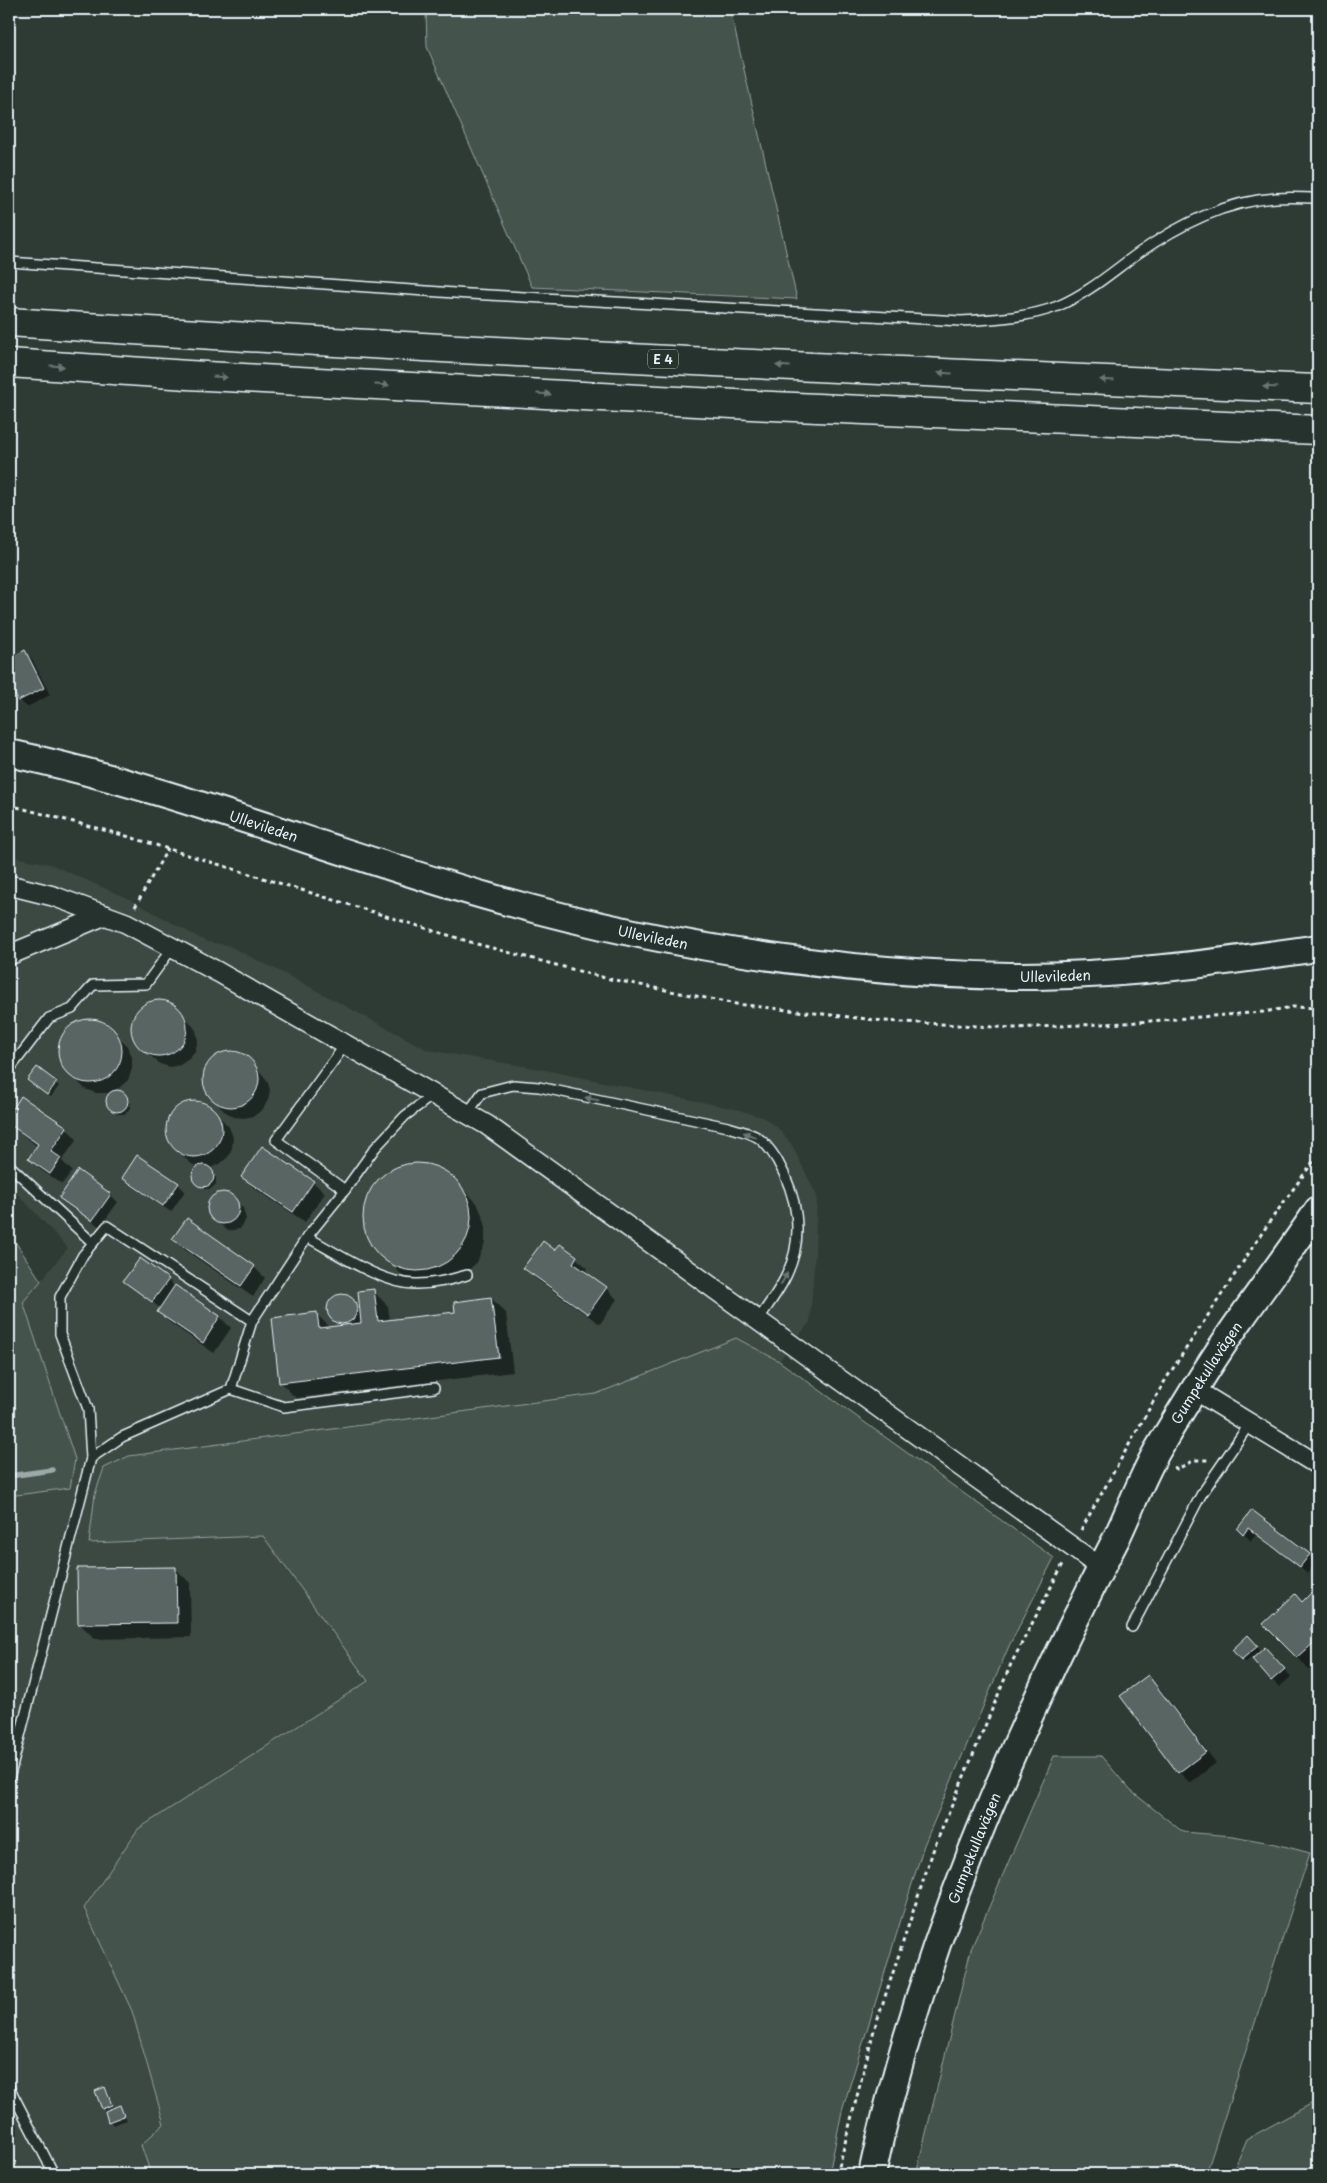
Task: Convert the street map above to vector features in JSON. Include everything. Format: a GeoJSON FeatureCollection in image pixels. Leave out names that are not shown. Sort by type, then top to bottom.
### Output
{"type":"FeatureCollection","features":[{"type":"Feature","properties":{"kind":"highway","name":"E 4"},"geometry":{"type":"LineString","coordinates":[[9,322],[209,335],[771,365],[1318,389]]}},
{"type":"Feature","properties":{"kind":"highway"},"geometry":{"type":"LineString","coordinates":[[9,363],[188,375],[772,406],[1318,430]]}},
{"type":"Feature","properties":{"kind":"main road","name":"Ullevileden"},"geometry":{"type":"LineString","coordinates":[[9,754],[131,784],[486,896],[611,928],[741,953],[893,971],[1012,976],[1127,972],[1232,961],[1318,948]]}},
{"type":"Feature","properties":{"kind":"main road","name":"Gumpekullavägen"},"geometry":{"type":"LineString","coordinates":[[872,2174],[907,2041],[969,1856],[1011,1752],[1116,1537],[1169,1464],[1201,1394],[1252,1328],[1316,1214]]}},
{"type":"Feature","properties":{"kind":"street"},"geometry":{"type":"LineString","coordinates":[[9,886],[52,896],[126,923],[467,1114],[530,1155],[1100,1567]]}},
{"type":"Feature","properties":{"kind":"street"},"geometry":{"type":"LineString","coordinates":[[9,955],[105,915]]}},
{"type":"Feature","properties":{"kind":"street"},"geometry":{"type":"LineString","coordinates":[[1201,1394],[1318,1465]]}},
{"type":"Feature","properties":{"kind":"lane"},"geometry":{"type":"LineString","coordinates":[[9,262],[468,294],[961,321],[999,319],[1057,306],[1083,293],[1142,251],[1193,220],[1232,206],[1276,198],[1318,198]]}},
{"type":"Feature","properties":{"kind":"lane"},"geometry":{"type":"LineString","coordinates":[[9,1070],[49,1018],[72,1009],[94,985],[146,984],[172,948]]}},
{"type":"Feature","properties":{"kind":"lane"},"geometry":{"type":"LineString","coordinates":[[345,1045],[276,1140],[345,1190]]}},
{"type":"Feature","properties":{"kind":"lane"},"geometry":{"type":"LineString","coordinates":[[467,1114],[482,1093],[513,1085],[539,1088],[728,1127],[758,1138],[771,1151],[788,1181],[796,1211],[797,1230],[795,1251],[787,1274],[758,1320]]}},
{"type":"Feature","properties":{"kind":"lane"},"geometry":{"type":"LineString","coordinates":[[231,1389],[252,1321],[307,1237],[345,1190],[375,1148],[405,1116],[434,1094]]}},
{"type":"Feature","properties":{"kind":"lane"},"geometry":{"type":"LineString","coordinates":[[9,1165],[93,1243]]}},
{"type":"Feature","properties":{"kind":"lane"},"geometry":{"type":"LineString","coordinates":[[9,1779],[91,1458],[88,1409],[60,1334],[60,1297],[83,1255],[107,1226],[252,1321]]}},
{"type":"Feature","properties":{"kind":"lane"},"geometry":{"type":"LineString","coordinates":[[307,1237],[378,1276],[415,1284],[444,1282],[467,1275]]}},
{"type":"Feature","properties":{"kind":"lane"},"geometry":{"type":"LineString","coordinates":[[91,1458],[122,1437],[231,1389],[284,1406],[434,1388]]}},
{"type":"Feature","properties":{"kind":"lane"},"geometry":{"type":"LineString","coordinates":[[1132,1628],[1201,1494],[1250,1423]]}},
{"type":"Feature","properties":{"kind":"lane"},"geometry":{"type":"LineString","coordinates":[[9,2087],[54,2174]]}},
{"type":"Feature","properties":{"kind":"path"},"geometry":{"type":"LineString","coordinates":[[126,923],[168,848]]}},
{"type":"Feature","properties":{"kind":"shaded area"},"geometry":{"type":"Polygon","coordinates":[[[426,9],[730,9],[797,299],[532,287],[427,47],[426,9]]]}},
{"type":"Feature","properties":{"kind":"shaded area"},"geometry":{"type":"Polygon","coordinates":[[[9,856],[50,864],[129,899],[207,942],[227,945],[289,976],[428,1050],[540,1069],[736,1109],[762,1117],[776,1126],[792,1145],[817,1196],[810,1322],[779,1361],[736,1338],[596,1394],[129,1456],[89,1543],[263,1536],[369,1681],[138,1829],[84,1907],[132,2011],[164,2125],[141,2145],[151,2174],[9,2174],[9,1496],[70,1488],[75,1459],[23,1302],[68,1248],[9,1185],[9,856]]]}},
{"type":"Feature","properties":{"kind":"shaded area"},"geometry":{"type":"Polygon","coordinates":[[[9,1232],[41,1281],[23,1302],[75,1459],[70,1488],[9,1496],[9,1232]]]}},
{"type":"Feature","properties":{"kind":"shaded area"},"geometry":{"type":"Polygon","coordinates":[[[736,1338],[779,1361],[1054,1558],[1009,1646],[924,1845],[842,2111],[829,2174],[151,2174],[141,2145],[164,2124],[132,2011],[84,1908],[138,1829],[368,1681],[263,1536],[89,1543],[95,1494],[104,1468],[129,1456],[596,1394],[736,1338]]]}},
{"type":"Feature","properties":{"kind":"shaded area"},"geometry":{"type":"Polygon","coordinates":[[[1054,1756],[1101,1756],[1131,1791],[1183,1832],[1233,1836],[1310,1853],[1206,2174],[916,2174],[971,1949],[1054,1756]]]}},
{"type":"Feature","properties":{"kind":"shaded area"},"geometry":{"type":"Polygon","coordinates":[[[1318,2100],[1318,2174],[1232,2174],[1247,2139],[1318,2100]]]}},
{"type":"Feature","properties":{"kind":"building"},"geometry":{"type":"Polygon","coordinates":[[[25,650],[44,688],[18,701],[9,682],[9,659],[25,650]]]}},
{"type":"Feature","properties":{"kind":"building"},"geometry":{"type":"Polygon","coordinates":[[[159,1000],[170,1002],[179,1008],[185,1017],[187,1028],[185,1039],[179,1048],[170,1054],[159,1056],[148,1054],[139,1048],[133,1039],[131,1028],[133,1017],[139,1008],[148,1002],[159,1000]]]}},
{"type":"Feature","properties":{"kind":"building"},"geometry":{"type":"Polygon","coordinates":[[[90,1019],[108,1025],[116,1033],[122,1051],[116,1069],[108,1077],[90,1083],[72,1077],[64,1069],[58,1051],[64,1033],[72,1025],[90,1019]]]}},
{"type":"Feature","properties":{"kind":"building"},"geometry":{"type":"Polygon","coordinates":[[[231,1051],[242,1053],[251,1059],[257,1068],[259,1079],[257,1090],[251,1099],[242,1105],[231,1107],[220,1105],[211,1099],[205,1090],[203,1079],[205,1068],[211,1059],[220,1053],[231,1051]]]}},
{"type":"Feature","properties":{"kind":"building"},"geometry":{"type":"Polygon","coordinates":[[[37,1067],[57,1082],[47,1095],[27,1080],[37,1067]]]}},
{"type":"Feature","properties":{"kind":"building"},"geometry":{"type":"Polygon","coordinates":[[[117,1090],[125,1093],[128,1101],[125,1109],[117,1112],[109,1109],[106,1101],[109,1093],[117,1090]]]}},
{"type":"Feature","properties":{"kind":"building"},"geometry":{"type":"Polygon","coordinates":[[[21,1096],[67,1127],[51,1151],[61,1158],[50,1174],[28,1159],[38,1144],[9,1124],[9,1115],[21,1096]]]}},
{"type":"Feature","properties":{"kind":"building"},"geometry":{"type":"Polygon","coordinates":[[[189,1101],[199,1101],[214,1109],[220,1118],[222,1129],[220,1140],[214,1149],[199,1157],[189,1157],[178,1152],[171,1145],[166,1134],[166,1124],[171,1113],[178,1106],[189,1101]]]}},
{"type":"Feature","properties":{"kind":"building"},"geometry":{"type":"Polygon","coordinates":[[[262,1146],[314,1181],[293,1212],[241,1177],[262,1146]]]}},
{"type":"Feature","properties":{"kind":"building"},"geometry":{"type":"Polygon","coordinates":[[[137,1155],[179,1183],[163,1206],[122,1178],[137,1155]]]}},
{"type":"Feature","properties":{"kind":"building"},"geometry":{"type":"Polygon","coordinates":[[[417,1163],[438,1167],[455,1179],[467,1196],[471,1217],[467,1238],[455,1255],[438,1267],[417,1271],[396,1267],[379,1255],[367,1238],[363,1217],[367,1196],[379,1179],[396,1167],[417,1163]]]}},
{"type":"Feature","properties":{"kind":"building"},"geometry":{"type":"Polygon","coordinates":[[[203,1165],[211,1168],[214,1176],[211,1184],[203,1187],[195,1184],[192,1176],[195,1168],[203,1165]]]}},
{"type":"Feature","properties":{"kind":"building"},"geometry":{"type":"Polygon","coordinates":[[[78,1170],[111,1194],[92,1221],[59,1198],[78,1170]]]}},
{"type":"Feature","properties":{"kind":"building"},"geometry":{"type":"Polygon","coordinates":[[[223,1192],[229,1193],[234,1197],[238,1202],[238,1214],[234,1219],[229,1223],[223,1224],[217,1223],[212,1219],[208,1214],[207,1208],[208,1202],[212,1197],[217,1193],[223,1192]]]}},
{"type":"Feature","properties":{"kind":"building"},"geometry":{"type":"Polygon","coordinates":[[[187,1218],[255,1266],[241,1286],[172,1239],[187,1218]]]}},
{"type":"Feature","properties":{"kind":"building"},"geometry":{"type":"Polygon","coordinates":[[[543,1241],[555,1250],[560,1244],[577,1256],[573,1263],[607,1287],[588,1314],[523,1268],[543,1241]]]}},
{"type":"Feature","properties":{"kind":"building"},"geometry":{"type":"Polygon","coordinates":[[[140,1258],[169,1279],[152,1302],[123,1281],[140,1258]]]}},
{"type":"Feature","properties":{"kind":"building"},"geometry":{"type":"Polygon","coordinates":[[[175,1285],[220,1316],[203,1343],[157,1312],[175,1285]]]}},
{"type":"Feature","properties":{"kind":"building"},"geometry":{"type":"Polygon","coordinates":[[[374,1289],[378,1321],[455,1312],[454,1302],[491,1297],[499,1357],[279,1383],[272,1318],[317,1312],[319,1328],[361,1323],[358,1291],[374,1289]]]}},
{"type":"Feature","properties":{"kind":"building"},"geometry":{"type":"Polygon","coordinates":[[[342,1294],[353,1298],[357,1309],[353,1320],[342,1324],[331,1320],[327,1309],[331,1298],[342,1294]]]}},
{"type":"Feature","properties":{"kind":"building"},"geometry":{"type":"Polygon","coordinates":[[[1252,1510],[1310,1554],[1300,1567],[1248,1528],[1243,1535],[1237,1529],[1252,1510]]]}},
{"type":"Feature","properties":{"kind":"building"},"geometry":{"type":"Polygon","coordinates":[[[176,1567],[177,1623],[78,1624],[77,1568],[176,1567]]]}},
{"type":"Feature","properties":{"kind":"building"},"geometry":{"type":"Polygon","coordinates":[[[1317,1587],[1318,1624],[1310,1629],[1318,1639],[1297,1658],[1263,1624],[1295,1594],[1302,1602],[1317,1587]]]}},
{"type":"Feature","properties":{"kind":"building"},"geometry":{"type":"Polygon","coordinates":[[[1248,1635],[1258,1646],[1241,1660],[1232,1650],[1248,1635]]]}},
{"type":"Feature","properties":{"kind":"building"},"geometry":{"type":"Polygon","coordinates":[[[1265,1647],[1285,1669],[1271,1681],[1252,1659],[1265,1647]]]}},
{"type":"Feature","properties":{"kind":"building"},"geometry":{"type":"Polygon","coordinates":[[[1148,1675],[1206,1752],[1178,1773],[1120,1696],[1148,1675]]]}},
{"type":"Feature","properties":{"kind":"building"},"geometry":{"type":"Polygon","coordinates":[[[105,2087],[112,2105],[102,2109],[95,2091],[105,2087]]]}},
{"type":"Feature","properties":{"kind":"building"},"geometry":{"type":"Polygon","coordinates":[[[120,2105],[124,2116],[108,2122],[105,2111],[120,2105]]]}},
{"type":"Feature","properties":{"kind":"waterway"},"geometry":{"type":"LineString","coordinates":[[9,1476],[52,1470]]}}]}
